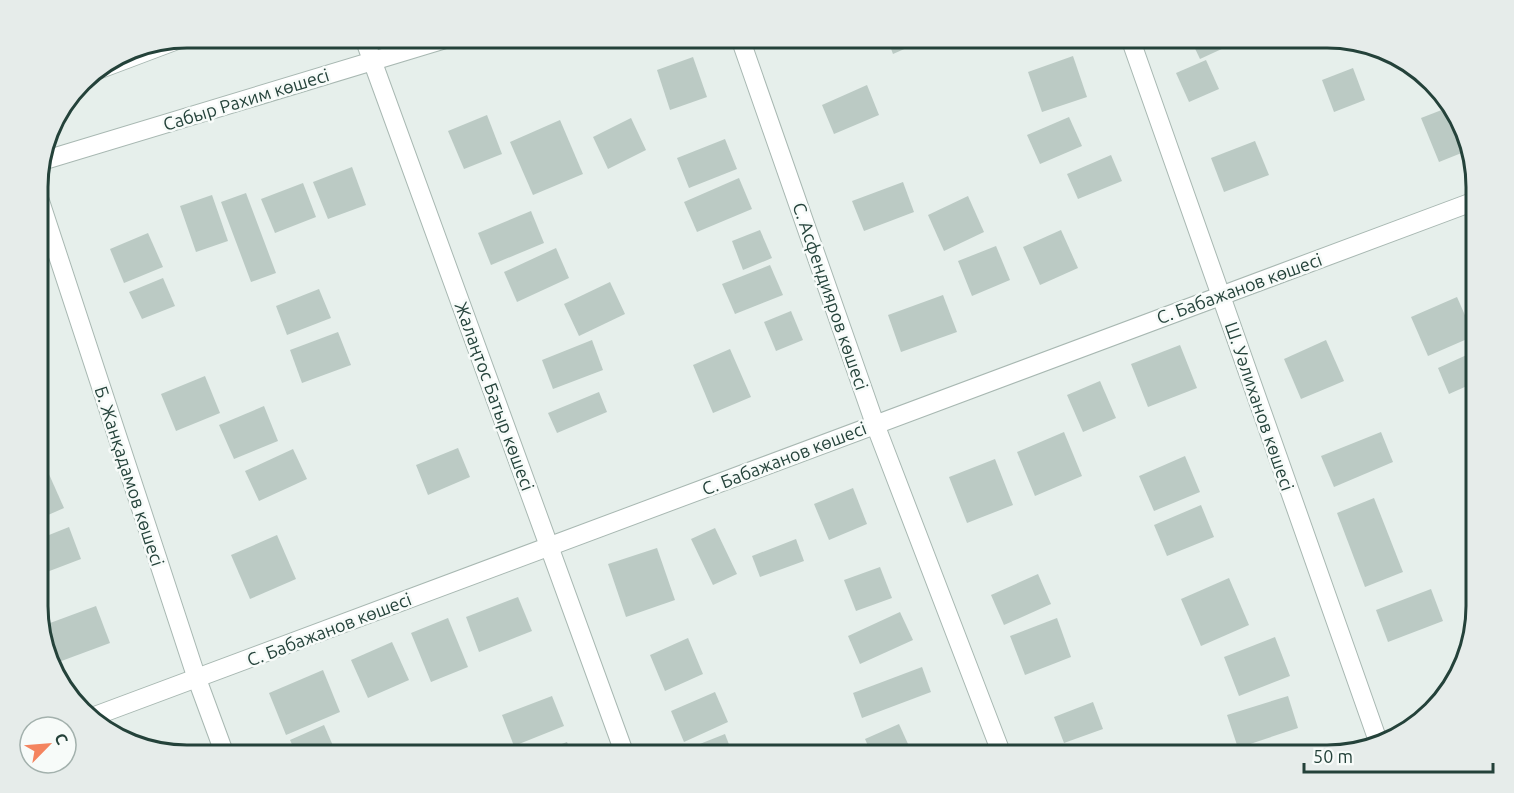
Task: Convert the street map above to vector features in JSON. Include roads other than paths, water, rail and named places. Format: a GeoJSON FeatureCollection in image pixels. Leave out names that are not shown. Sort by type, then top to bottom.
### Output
{"type":"FeatureCollection","features":[{"type":"Feature","properties":{"kind":"street","name":"Жалаңтос Батыр көшесі"},"geometry":{"type":"LineString","coordinates":[[368,48],[622,745]]}},
{"type":"Feature","properties":{"kind":"street","name":"Сабыр Рахим көшесі"},"geometry":{"type":"LineString","coordinates":[[51,158],[414,48]]}},
{"type":"Feature","properties":{"kind":"street","name":"С. Асфендияров көшесі"},"geometry":{"type":"LineString","coordinates":[[743,48],[875,424],[998,745]]}},
{"type":"Feature","properties":{"kind":"street","name":"Ш. Уәлиханов көшесі"},"geometry":{"type":"LineString","coordinates":[[1134,48],[1376,736]]}},
{"type":"Feature","properties":{"kind":"street","name":"С. Бабажанов көшесі"},"geometry":{"type":"LineString","coordinates":[[101,714],[1220,294],[1466,204]]}},
{"type":"Feature","properties":{"kind":"street","name":"Б. Жанқадамов көшесі"},"geometry":{"type":"LineString","coordinates":[[48,226],[196,679],[221,745]]}}]}
